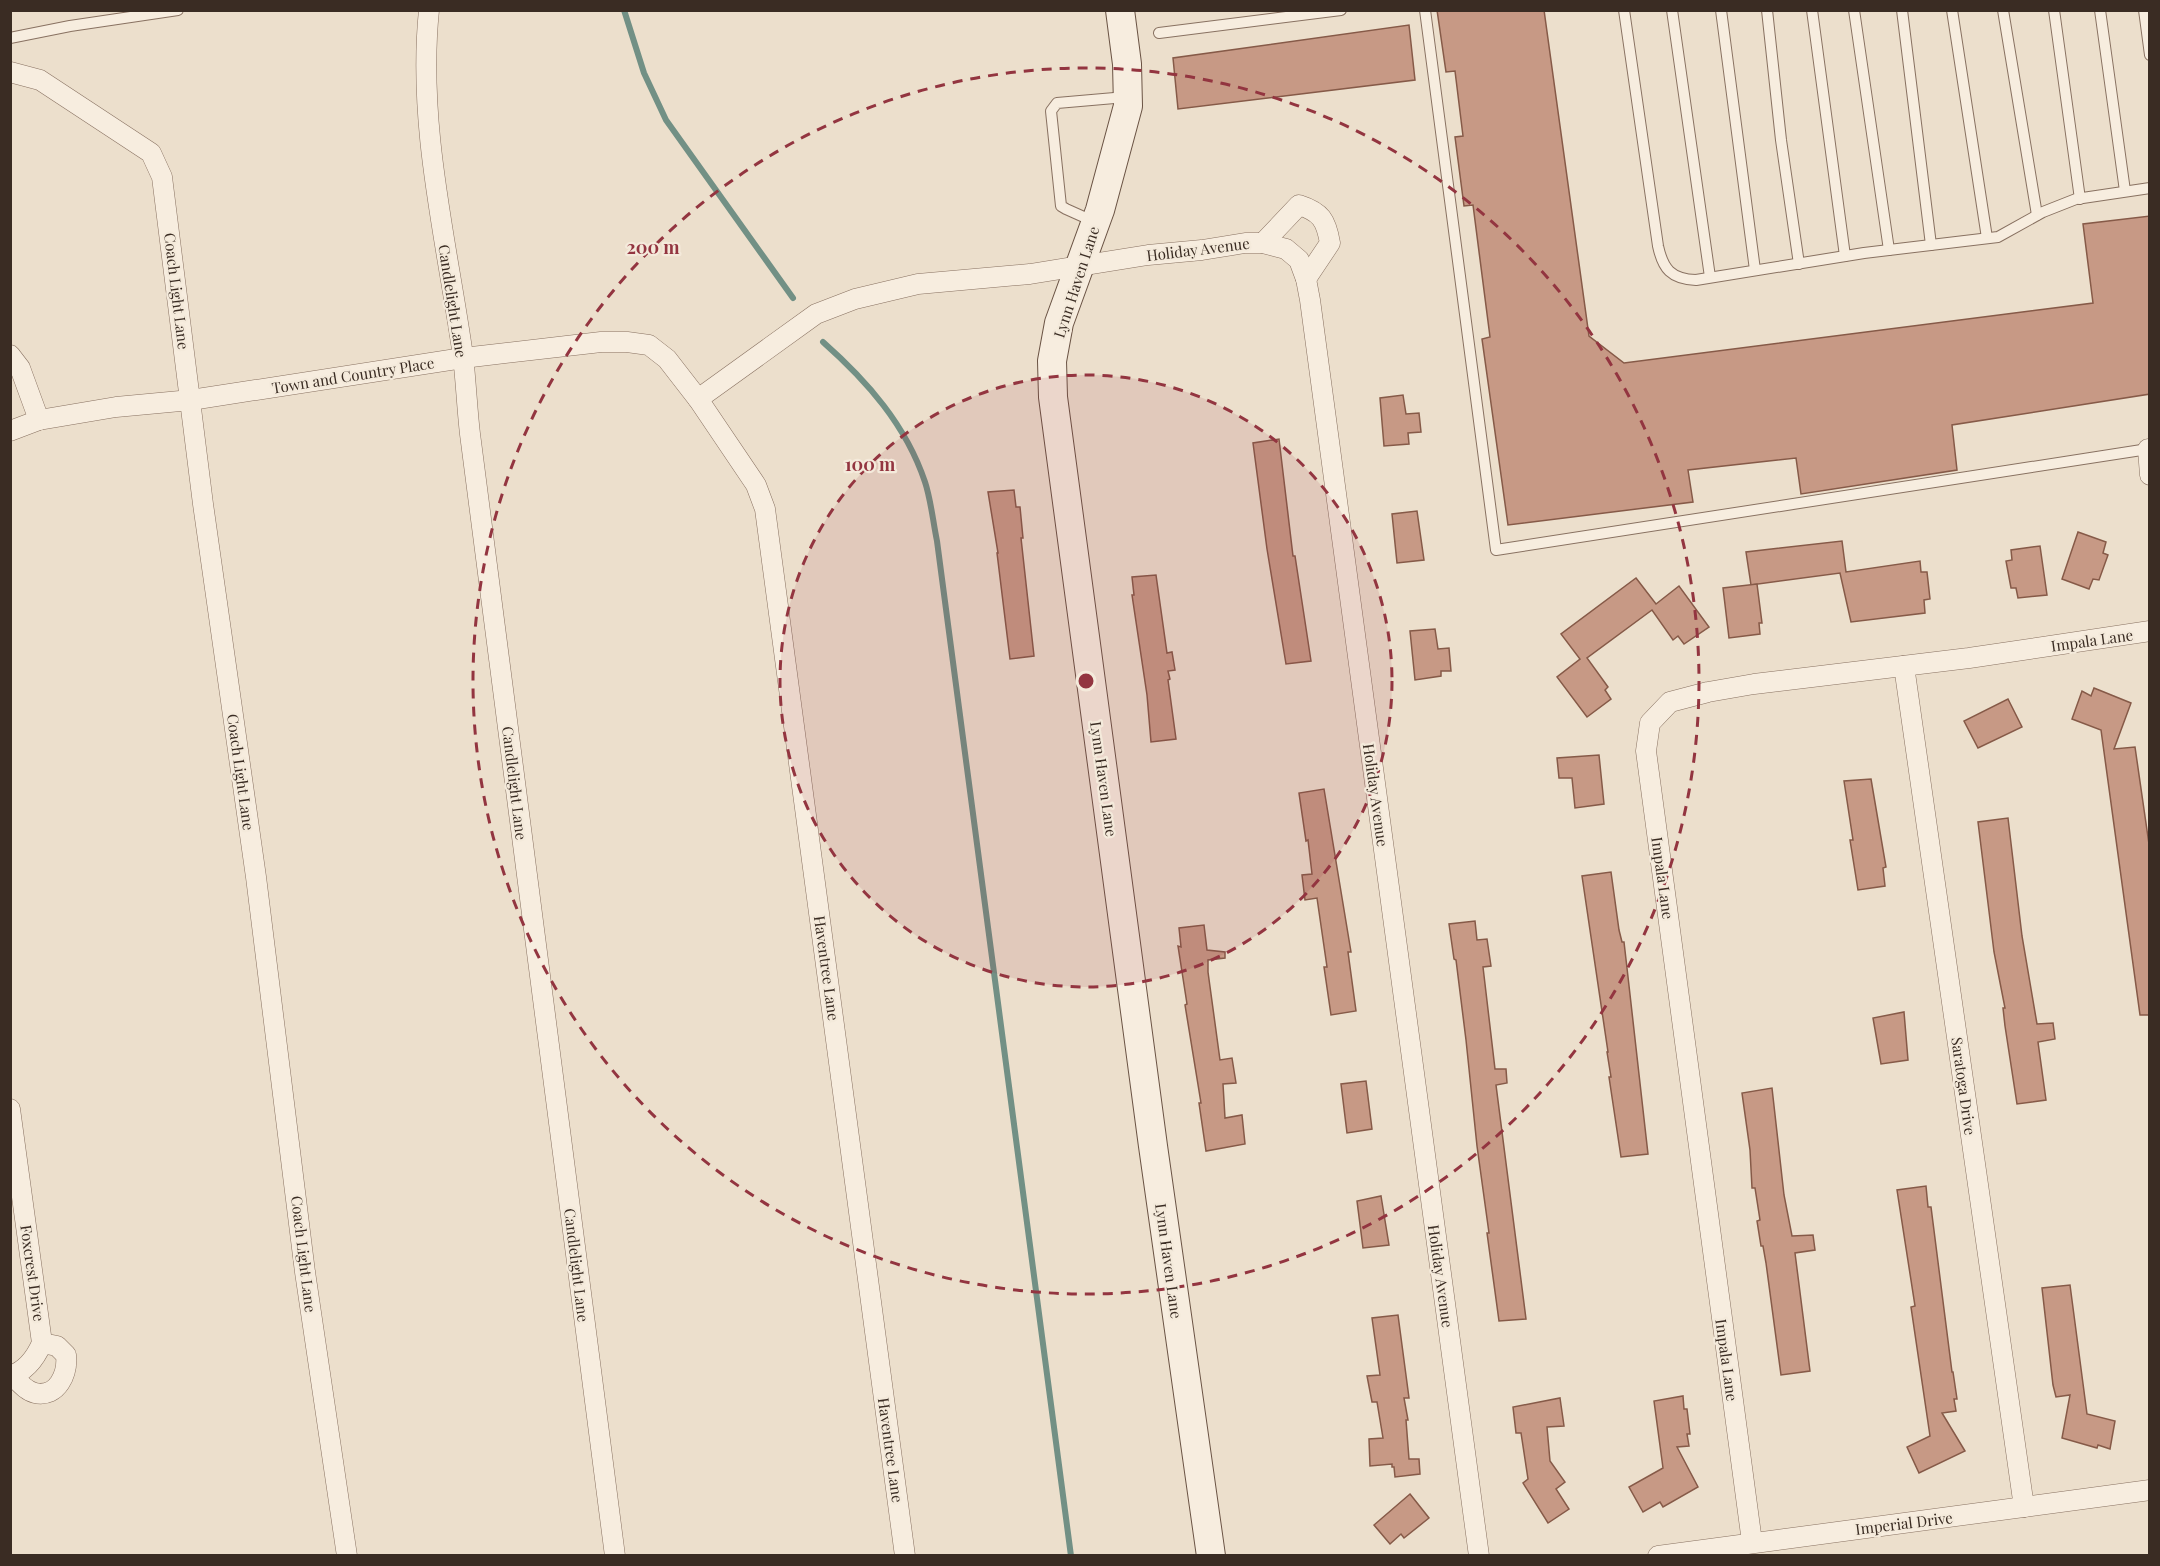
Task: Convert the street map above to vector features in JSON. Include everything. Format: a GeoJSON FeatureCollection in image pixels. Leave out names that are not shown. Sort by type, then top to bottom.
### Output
{"type":"FeatureCollection","features":[{"type":"Feature","properties":{"kind":"street","name":"Candlelight Lane"},"geometry":{"type":"LineString","coordinates":[[429,10],[427,29],[429,124],[463,358],[473,458],[615,1556]]}},
{"type":"Feature","properties":{"kind":"street","name":"Lynn Haven Lane"},"geometry":{"type":"LineString","coordinates":[[1120,10],[1127,64],[1128,106],[1096,222],[1059,323],[1052,361],[1053,397],[1153,1146],[1211,1556]]}},
{"type":"Feature","properties":{"kind":"street","name":"Coach Light Lane"},"geometry":{"type":"LineString","coordinates":[[10,72],[40,80],[150,153],[162,177],[203,504],[256,877],[305,1272],[347,1556]]}},
{"type":"Feature","properties":{"kind":"street"},"geometry":{"type":"LineString","coordinates":[[1263,243],[1299,205],[1313,209],[1327,224],[1330,243],[1306,279]]}},
{"type":"Feature","properties":{"kind":"street","name":"Holiday Avenue"},"geometry":{"type":"LineString","coordinates":[[1079,267],[1148,255],[1245,243],[1263,243],[1286,249],[1299,260],[1306,279],[1479,1556]]}},
{"type":"Feature","properties":{"kind":"street"},"geometry":{"type":"LineString","coordinates":[[698,399],[816,314],[855,300],[918,284],[1030,274],[1079,267]]}},
{"type":"Feature","properties":{"kind":"street","name":"Town and Country Place"},"geometry":{"type":"LineString","coordinates":[[10,431],[39,420],[116,407],[191,400],[463,358],[601,342],[649,345],[667,359],[698,399]]}},
{"type":"Feature","properties":{"kind":"street"},"geometry":{"type":"LineString","coordinates":[[10,355],[20,368],[39,420]]}},
{"type":"Feature","properties":{"kind":"street","name":"Haventree Lane"},"geometry":{"type":"LineString","coordinates":[[698,399],[756,485],[765,509],[905,1556]]}},
{"type":"Feature","properties":{"kind":"street"},"geometry":{"type":"LineString","coordinates":[[2149,449],[2150,474]]}},
{"type":"Feature","properties":{"kind":"street","name":"Impala Lane"},"geometry":{"type":"LineString","coordinates":[[1752,1542],[1646,751],[1650,723],[1670,702],[1708,692],[2150,631]]}},
{"type":"Feature","properties":{"kind":"street","name":"Saratoga Drive"},"geometry":{"type":"LineString","coordinates":[[1904,666],[2024,1507]]}},
{"type":"Feature","properties":{"kind":"street","name":"Foxcrest Drive"},"geometry":{"type":"LineString","coordinates":[[10,1109],[42,1342],[30,1363],[12,1376]]}},
{"type":"Feature","properties":{"kind":"street"},"geometry":{"type":"LineString","coordinates":[[12,1376],[33,1393],[43,1394],[53,1391],[65,1376],[66,1355],[57,1346],[42,1342]]}},
{"type":"Feature","properties":{"kind":"street","name":"Imperial Drive"},"geometry":{"type":"LineString","coordinates":[[1658,1556],[2150,1490]]}},
{"type":"Feature","properties":{"kind":"lane"},"geometry":{"type":"LineString","coordinates":[[10,38],[70,26],[178,10]]}},
{"type":"Feature","properties":{"kind":"lane"},"geometry":{"type":"LineString","coordinates":[[1159,33],[1285,14],[1341,10]]}},
{"type":"Feature","properties":{"kind":"lane"},"geometry":{"type":"LineString","coordinates":[[1425,10],[1496,550],[2149,449]]}},
{"type":"Feature","properties":{"kind":"lane"},"geometry":{"type":"LineString","coordinates":[[1624,10],[1662,264],[1679,278],[1696,280],[1845,256],[1987,238],[2005,234],[2037,215],[2080,199],[2150,188]]}},
{"type":"Feature","properties":{"kind":"lane"},"geometry":{"type":"LineString","coordinates":[[1672,10],[1710,278]]}},
{"type":"Feature","properties":{"kind":"lane"},"geometry":{"type":"LineString","coordinates":[[1721,10],[1755,270]]}},
{"type":"Feature","properties":{"kind":"lane"},"geometry":{"type":"LineString","coordinates":[[1767,10],[1781,140],[1799,264]]}},
{"type":"Feature","properties":{"kind":"lane"},"geometry":{"type":"LineString","coordinates":[[1812,10],[1845,256]]}},
{"type":"Feature","properties":{"kind":"lane"},"geometry":{"type":"LineString","coordinates":[[1854,10],[1889,250]]}},
{"type":"Feature","properties":{"kind":"lane"},"geometry":{"type":"LineString","coordinates":[[1902,10],[1931,245]]}},
{"type":"Feature","properties":{"kind":"lane"},"geometry":{"type":"LineString","coordinates":[[1952,10],[1987,238]]}},
{"type":"Feature","properties":{"kind":"lane"},"geometry":{"type":"LineString","coordinates":[[2003,10],[2037,215]]}},
{"type":"Feature","properties":{"kind":"lane"},"geometry":{"type":"LineString","coordinates":[[2054,10],[2080,199]]}},
{"type":"Feature","properties":{"kind":"lane"},"geometry":{"type":"LineString","coordinates":[[2100,10],[2125,191]]}},
{"type":"Feature","properties":{"kind":"lane"},"geometry":{"type":"LineString","coordinates":[[2144,10],[2150,55]]}},
{"type":"Feature","properties":{"kind":"lane"},"geometry":{"type":"LineString","coordinates":[[1096,222],[1061,206],[1051,111],[1057,103],[1128,97]]}},
{"type":"Feature","properties":{"kind":"building"},"geometry":{"type":"Polygon","coordinates":[[[1437,10],[1544,10],[1589,336],[1624,363],[2093,303],[2083,224],[2150,216],[2150,394],[1952,425],[1957,470],[1801,494],[1796,458],[1688,470],[1693,502],[1508,525],[1482,339],[1490,337],[1473,205],[1464,206],[1455,137],[1463,136],[1455,71],[1446,72],[1437,10]]]}},
{"type":"Feature","properties":{"kind":"building"},"geometry":{"type":"Polygon","coordinates":[[[1409,25],[1415,80],[1178,109],[1173,58],[1409,25]]]}},
{"type":"Feature","properties":{"kind":"building"},"geometry":{"type":"Polygon","coordinates":[[[1403,395],[1406,414],[1419,413],[1421,432],[1408,433],[1409,444],[1384,446],[1380,398],[1403,395]]]}},
{"type":"Feature","properties":{"kind":"building"},"geometry":{"type":"Polygon","coordinates":[[[1279,439],[1293,556],[1295,556],[1311,661],[1286,664],[1267,549],[1253,443],[1279,439]]]}},
{"type":"Feature","properties":{"kind":"building"},"geometry":{"type":"Polygon","coordinates":[[[1014,490],[1016,507],[1020,507],[1023,538],[1021,538],[1034,656],[1010,659],[998,553],[988,492],[1014,490]]]}},
{"type":"Feature","properties":{"kind":"building"},"geometry":{"type":"Polygon","coordinates":[[[1417,511],[1424,560],[1397,563],[1392,514],[1417,511]]]}},
{"type":"Feature","properties":{"kind":"building"},"geometry":{"type":"Polygon","coordinates":[[[2078,532],[2106,542],[2103,553],[2108,555],[2099,580],[2093,579],[2089,589],[2062,579],[2078,532]]]}},
{"type":"Feature","properties":{"kind":"building"},"geometry":{"type":"Polygon","coordinates":[[[1842,541],[1846,572],[1920,561],[1921,572],[1927,572],[1930,599],[1924,600],[1925,613],[1851,622],[1840,573],[1751,585],[1746,552],[1842,541]]]}},
{"type":"Feature","properties":{"kind":"building"},"geometry":{"type":"Polygon","coordinates":[[[2040,546],[2047,595],[2018,598],[2016,588],[2011,588],[2006,561],[2012,560],[2011,550],[2040,546]]]}},
{"type":"Feature","properties":{"kind":"building"},"geometry":{"type":"Polygon","coordinates":[[[1156,575],[1167,653],[1172,652],[1175,670],[1168,671],[1170,679],[1168,680],[1176,739],[1151,742],[1147,695],[1132,595],[1134,595],[1132,577],[1156,575]]]}},
{"type":"Feature","properties":{"kind":"building"},"geometry":{"type":"Polygon","coordinates":[[[1636,578],[1656,604],[1679,586],[1709,627],[1684,644],[1678,636],[1673,640],[1652,610],[1587,658],[1608,687],[1605,690],[1611,699],[1587,717],[1557,677],[1580,659],[1561,634],[1636,578]]]}},
{"type":"Feature","properties":{"kind":"building"},"geometry":{"type":"Polygon","coordinates":[[[1757,584],[1762,623],[1759,623],[1760,634],[1729,638],[1723,588],[1757,584]]]}},
{"type":"Feature","properties":{"kind":"building"},"geometry":{"type":"Polygon","coordinates":[[[1435,629],[1438,649],[1449,648],[1451,671],[1441,671],[1441,676],[1415,680],[1410,631],[1435,629]]]}},
{"type":"Feature","properties":{"kind":"building"},"geometry":{"type":"Polygon","coordinates":[[[2094,688],[2131,703],[2114,749],[2135,747],[2150,851],[2150,1015],[2140,1015],[2101,730],[2072,719],[2082,691],[2091,696],[2094,688]]]}},
{"type":"Feature","properties":{"kind":"building"},"geometry":{"type":"Polygon","coordinates":[[[2008,699],[2022,727],[1978,748],[1964,721],[2008,699]]]}},
{"type":"Feature","properties":{"kind":"building"},"geometry":{"type":"Polygon","coordinates":[[[1599,755],[1604,804],[1575,808],[1572,778],[1559,778],[1557,758],[1599,755]]]}},
{"type":"Feature","properties":{"kind":"building"},"geometry":{"type":"Polygon","coordinates":[[[1871,779],[1886,867],[1883,868],[1885,886],[1858,890],[1844,781],[1871,779]]]}},
{"type":"Feature","properties":{"kind":"building"},"geometry":{"type":"Polygon","coordinates":[[[1324,789],[1351,952],[1348,952],[1356,1011],[1331,1015],[1317,898],[1305,900],[1302,875],[1312,874],[1299,793],[1324,789]]]}},
{"type":"Feature","properties":{"kind":"building"},"geometry":{"type":"Polygon","coordinates":[[[2008,818],[2022,936],[2037,1024],[2053,1023],[2055,1039],[2038,1042],[2046,1100],[2017,1104],[2005,1026],[2003,1008],[2005,1008],[1994,952],[1978,822],[2008,818]]]}},
{"type":"Feature","properties":{"kind":"building"},"geometry":{"type":"Polygon","coordinates":[[[1611,872],[1619,930],[1622,942],[1624,942],[1648,1154],[1621,1157],[1582,876],[1611,872]]]}},
{"type":"Feature","properties":{"kind":"building"},"geometry":{"type":"Polygon","coordinates":[[[1475,921],[1477,940],[1487,939],[1491,966],[1483,967],[1495,1069],[1506,1069],[1507,1083],[1496,1085],[1526,1319],[1499,1321],[1487,1233],[1489,1233],[1466,1040],[1449,924],[1475,921]]]}},
{"type":"Feature","properties":{"kind":"building"},"geometry":{"type":"Polygon","coordinates":[[[1204,925],[1207,950],[1225,952],[1225,958],[1208,960],[1208,972],[1220,1060],[1232,1058],[1236,1083],[1223,1084],[1225,1118],[1242,1115],[1245,1144],[1206,1151],[1178,946],[1181,947],[1179,928],[1204,925]]]}},
{"type":"Feature","properties":{"kind":"building"},"geometry":{"type":"Polygon","coordinates":[[[1904,1012],[1908,1060],[1881,1064],[1873,1018],[1904,1012]]]}},
{"type":"Feature","properties":{"kind":"building"},"geometry":{"type":"Polygon","coordinates":[[[1366,1081],[1372,1129],[1347,1133],[1341,1084],[1366,1081]]]}},
{"type":"Feature","properties":{"kind":"building"},"geometry":{"type":"Polygon","coordinates":[[[1772,1088],[1784,1195],[1792,1236],[1813,1235],[1815,1250],[1795,1253],[1810,1371],[1781,1375],[1766,1263],[1757,1221],[1760,1220],[1755,1188],[1752,1188],[1750,1150],[1742,1093],[1772,1088]]]}},
{"type":"Feature","properties":{"kind":"building"},"geometry":{"type":"Polygon","coordinates":[[[1926,1186],[1928,1207],[1931,1207],[1957,1399],[1954,1399],[1956,1411],[1942,1413],[1965,1451],[1919,1473],[1907,1447],[1930,1436],[1911,1307],[1915,1306],[1897,1190],[1926,1186]]]}},
{"type":"Feature","properties":{"kind":"building"},"geometry":{"type":"Polygon","coordinates":[[[1381,1196],[1389,1245],[1363,1248],[1357,1201],[1381,1196]]]}},
{"type":"Feature","properties":{"kind":"building"},"geometry":{"type":"Polygon","coordinates":[[[2070,1285],[2087,1414],[2115,1421],[2110,1449],[2098,1445],[2097,1448],[2062,1438],[2070,1395],[2056,1397],[2042,1288],[2070,1285]]]}},
{"type":"Feature","properties":{"kind":"building"},"geometry":{"type":"Polygon","coordinates":[[[1398,1315],[1409,1398],[1404,1398],[1408,1420],[1406,1420],[1409,1459],[1419,1459],[1420,1474],[1395,1477],[1392,1464],[1370,1466],[1369,1439],[1383,1438],[1377,1402],[1372,1402],[1367,1376],[1380,1375],[1372,1318],[1398,1315]]]}},
{"type":"Feature","properties":{"kind":"building"},"geometry":{"type":"Polygon","coordinates":[[[1683,1396],[1690,1434],[1687,1434],[1689,1446],[1677,1447],[1698,1487],[1663,1507],[1660,1502],[1643,1512],[1629,1487],[1663,1468],[1654,1401],[1683,1396]]]}},
{"type":"Feature","properties":{"kind":"building"},"geometry":{"type":"Polygon","coordinates":[[[1560,1398],[1564,1426],[1547,1427],[1550,1461],[1565,1482],[1556,1489],[1569,1509],[1548,1523],[1523,1483],[1528,1479],[1521,1433],[1516,1433],[1513,1407],[1560,1398]]]}},
{"type":"Feature","properties":{"kind":"building"},"geometry":{"type":"Polygon","coordinates":[[[1410,1494],[1429,1518],[1404,1538],[1401,1534],[1390,1544],[1374,1525],[1410,1494]]]}},
{"type":"Feature","properties":{"kind":"waterway"},"geometry":{"type":"LineString","coordinates":[[624,10],[644,73],[666,120],[793,298]]}},
{"type":"Feature","properties":{"kind":"waterway"},"geometry":{"type":"LineString","coordinates":[[823,342],[870,388],[896,423],[917,461],[930,504],[937,541],[1071,1556]]}}]}
